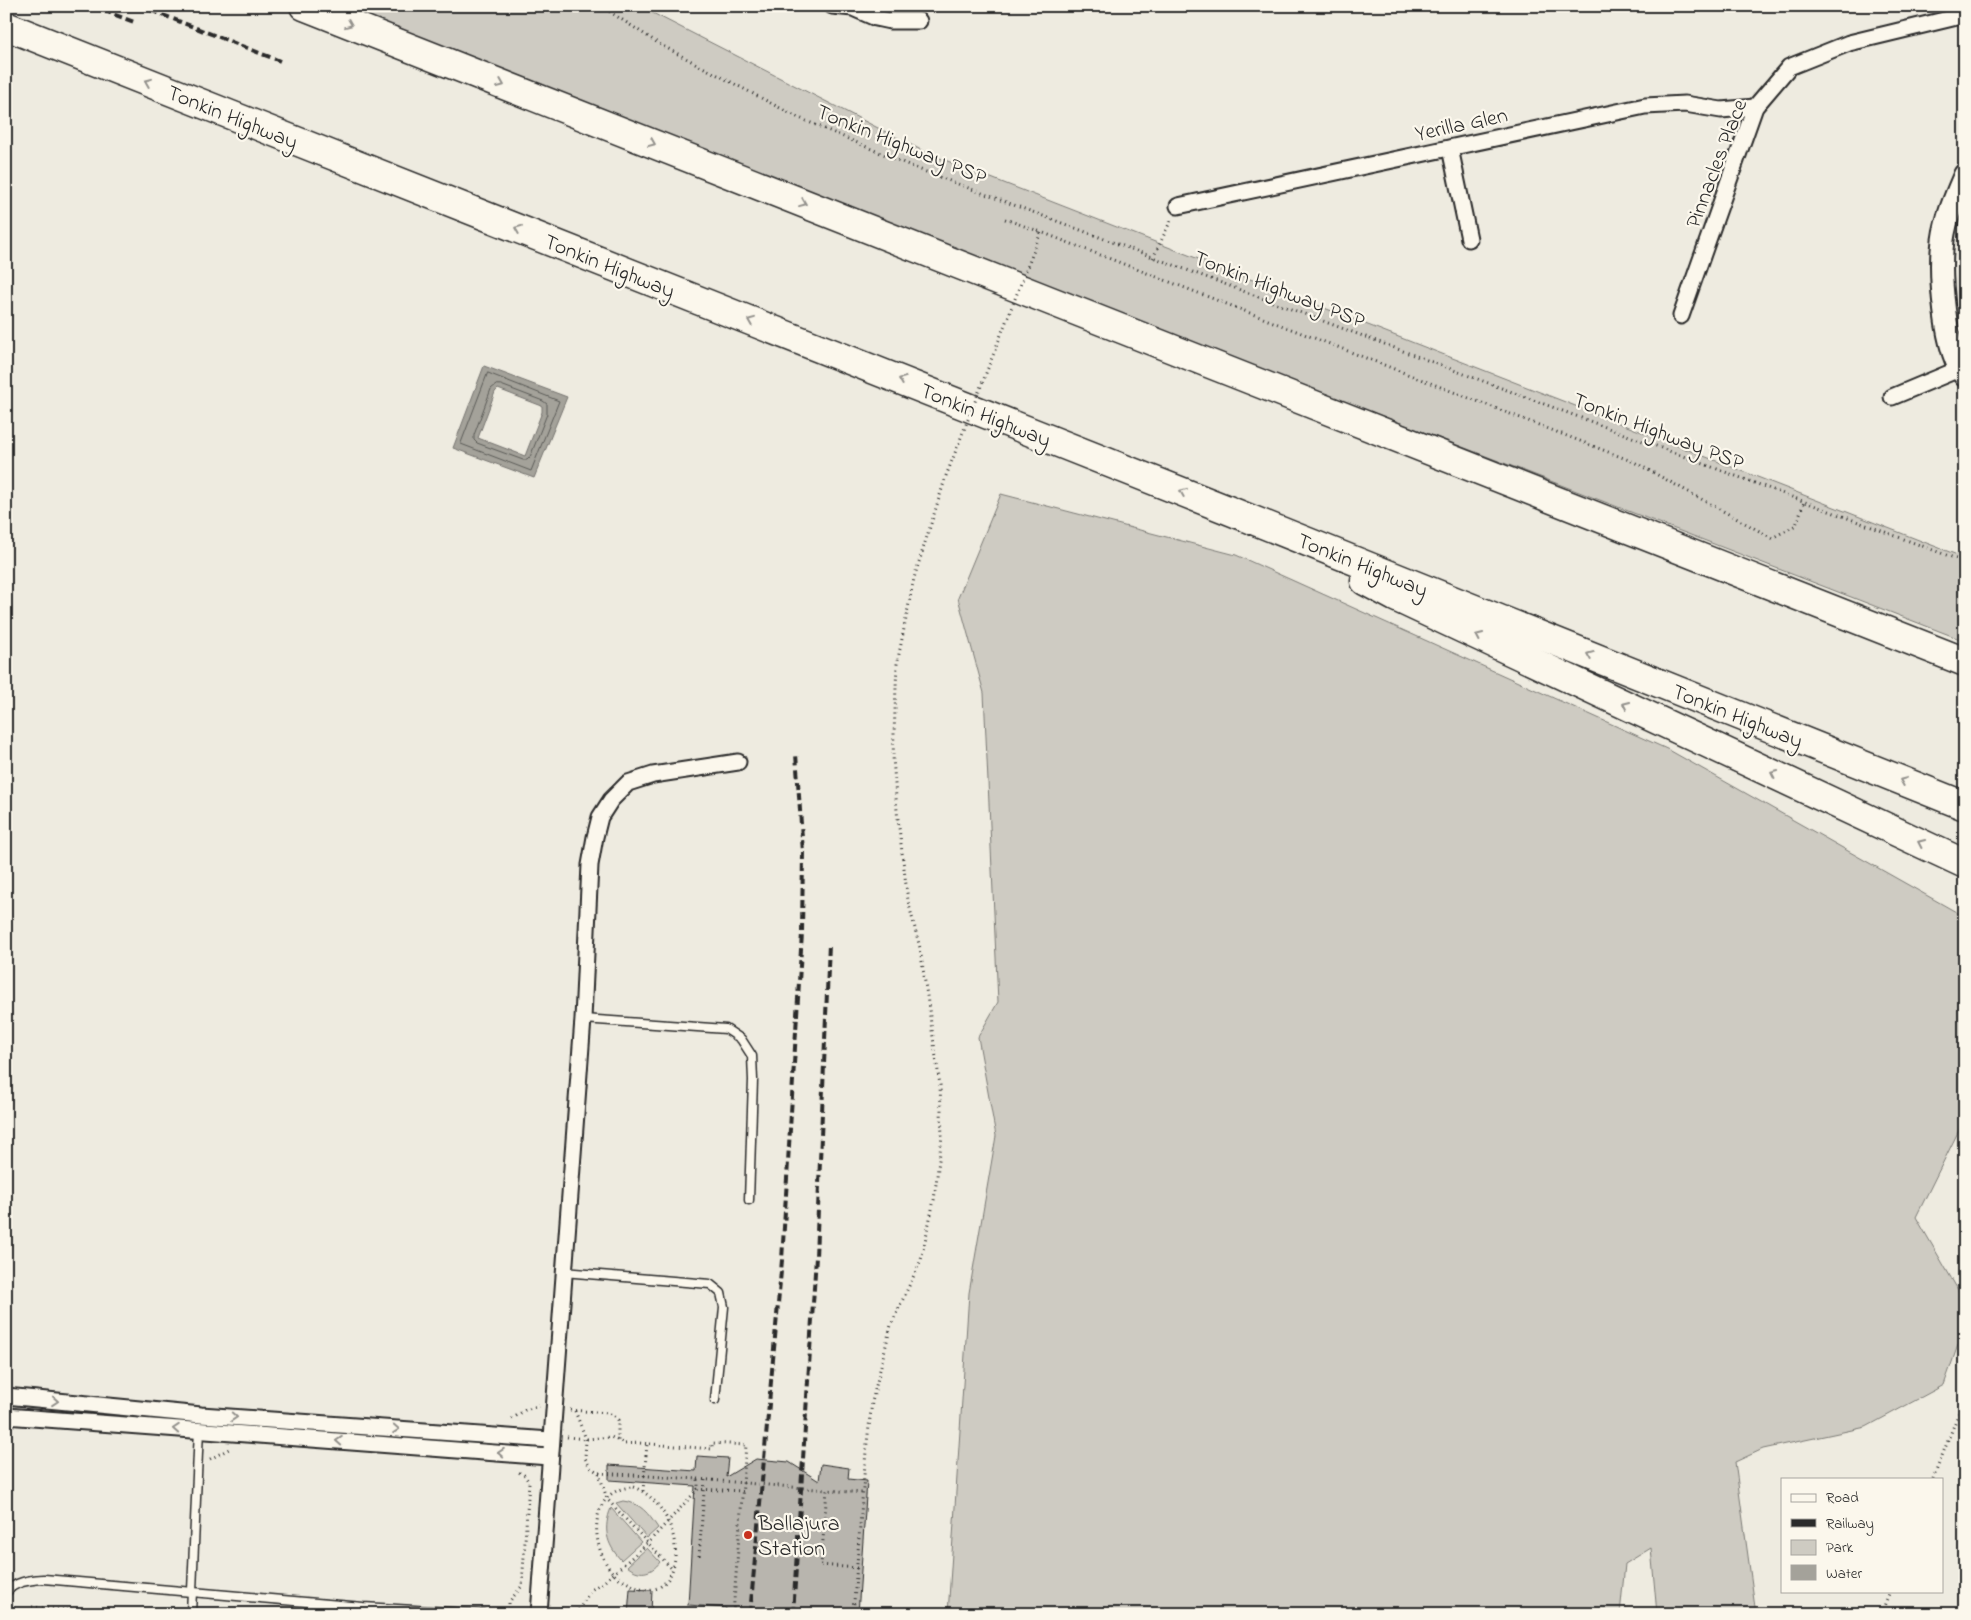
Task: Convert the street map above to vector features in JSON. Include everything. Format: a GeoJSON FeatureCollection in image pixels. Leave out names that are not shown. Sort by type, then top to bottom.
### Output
{"type":"FeatureCollection","features":[{"type":"Feature","properties":{"kind":"highway"},"geometry":{"type":"LineString","coordinates":[[304,6],[1965,662]]}},
{"type":"Feature","properties":{"kind":"highway","name":"Tonkin Highway"},"geometry":{"type":"LineString","coordinates":[[6,26],[1228,510],[1965,806]]}},
{"type":"Feature","properties":{"kind":"highway"},"geometry":{"type":"LineString","coordinates":[[1228,510],[1395,598],[1965,864]]}},
{"type":"Feature","properties":{"kind":"highway"},"geometry":{"type":"LineString","coordinates":[[1806,598],[1965,646]]}},
{"type":"Feature","properties":{"kind":"street"},"geometry":{"type":"LineString","coordinates":[[832,6],[854,7],[876,18],[890,21],[920,21]]}},
{"type":"Feature","properties":{"kind":"street","name":"Pinnacles Place"},"geometry":{"type":"LineString","coordinates":[[1681,316],[1755,107],[1789,67],[1849,43],[1965,14]]}},
{"type":"Feature","properties":{"kind":"street","name":"Pinnacles Place"},"geometry":{"type":"LineString","coordinates":[[1938,22],[1965,25]]}},
{"type":"Feature","properties":{"kind":"street","name":"Yerilla Glen"},"geometry":{"type":"LineString","coordinates":[[1178,206],[1645,106],[1685,104],[1721,110],[1755,107]]}},
{"type":"Feature","properties":{"kind":"street"},"geometry":{"type":"LineString","coordinates":[[1450,148],[1468,239]]}},
{"type":"Feature","properties":{"kind":"street"},"geometry":{"type":"LineString","coordinates":[[1892,397],[1962,372],[1951,342],[1944,310],[1944,240],[1951,208],[1965,174]]}},
{"type":"Feature","properties":{"kind":"street"},"geometry":{"type":"LineString","coordinates":[[539,1614],[550,1440],[582,1019],[590,866],[594,837],[600,817],[611,800],[628,784],[653,775],[738,762]]}},
{"type":"Feature","properties":{"kind":"street"},"geometry":{"type":"LineString","coordinates":[[6,1396],[201,1415],[550,1440]]}},
{"type":"Feature","properties":{"kind":"street"},"geometry":{"type":"LineString","coordinates":[[6,1416],[549,1457]]}},
{"type":"Feature","properties":{"kind":"lane"},"geometry":{"type":"LineString","coordinates":[[582,1019],[726,1029],[741,1039],[752,1056],[749,1200]]}},
{"type":"Feature","properties":{"kind":"lane"},"geometry":{"type":"LineString","coordinates":[[563,1272],[710,1284],[721,1293],[724,1307],[715,1400]]}},
{"type":"Feature","properties":{"kind":"lane"},"geometry":{"type":"LineString","coordinates":[[191,1614],[201,1415]]}},
{"type":"Feature","properties":{"kind":"lane"},"geometry":{"type":"LineString","coordinates":[[6,1593],[10,1587],[44,1579],[363,1607],[483,1614]]}},
{"type":"Feature","properties":{"kind":"path","name":"Tonkin Highway PSP"},"geometry":{"type":"LineString","coordinates":[[601,6],[661,45],[797,117],[918,169],[1965,562]]}},
{"type":"Feature","properties":{"kind":"path"},"geometry":{"type":"LineString","coordinates":[[1154,258],[1178,206]]}},
{"type":"Feature","properties":{"kind":"path"},"geometry":{"type":"LineString","coordinates":[[1005,219],[1634,462],[1772,538],[1796,525],[1804,502]]}},
{"type":"Feature","properties":{"kind":"path"},"geometry":{"type":"LineString","coordinates":[[854,1614],[872,1402],[891,1325],[921,1260],[934,1200],[942,1136],[940,1085],[920,948],[908,901],[897,811],[893,757],[897,664],[914,578],[946,476],[1041,232]]}},
{"type":"Feature","properties":{"kind":"path"},"geometry":{"type":"LineString","coordinates":[[1933,1478],[1965,1397]]}},
{"type":"Feature","properties":{"kind":"path"},"geometry":{"type":"LineString","coordinates":[[575,1410],[586,1439],[585,1458],[590,1467],[599,1472],[863,1493]]}},
{"type":"Feature","properties":{"kind":"path"},"geometry":{"type":"LineString","coordinates":[[550,1440],[561,1436],[586,1439],[611,1437],[624,1444],[712,1449],[712,1442],[746,1445],[732,1614]]}},
{"type":"Feature","properties":{"kind":"path"},"geometry":{"type":"LineString","coordinates":[[643,1491],[647,1444]]}},
{"type":"Feature","properties":{"kind":"path"},"geometry":{"type":"LineString","coordinates":[[198,1460],[209,1460],[231,1448]]}},
{"type":"Feature","properties":{"kind":"path"},"geometry":{"type":"LineString","coordinates":[[508,1614],[509,1602],[522,1586],[529,1482],[524,1475],[513,1470]]}},
{"type":"Feature","properties":{"kind":"path"},"geometry":{"type":"LineString","coordinates":[[599,1472],[607,1499],[673,1570]]}},
{"type":"Feature","properties":{"kind":"path"},"geometry":{"type":"LineString","coordinates":[[576,1614],[591,1590],[613,1574],[648,1543],[698,1489],[698,1479]]}},
{"type":"Feature","properties":{"kind":"path"},"geometry":{"type":"LineString","coordinates":[[699,1556],[705,1480]]}},
{"type":"Feature","properties":{"kind":"path"},"geometry":{"type":"LineString","coordinates":[[633,1487],[643,1491],[660,1508],[668,1522],[674,1542],[673,1570],[666,1581],[656,1589],[641,1590],[613,1574],[601,1555],[596,1540],[598,1515],[607,1499],[615,1491],[633,1487]]}},
{"type":"Feature","properties":{"kind":"path"},"geometry":{"type":"LineString","coordinates":[[698,1489],[743,1491]]}},
{"type":"Feature","properties":{"kind":"path"},"geometry":{"type":"LineString","coordinates":[[827,1490],[821,1565],[857,1568]]}},
{"type":"Feature","properties":{"kind":"path"},"geometry":{"type":"LineString","coordinates":[[1881,1614],[1890,1592]]}},
{"type":"Feature","properties":{"kind":"path"},"geometry":{"type":"LineString","coordinates":[[32,1607],[112,1614]]}},
{"type":"Feature","properties":{"kind":"green space"},"geometry":{"type":"Polygon","coordinates":[[[320,6],[639,6],[927,153],[1965,558],[1965,641],[320,6]]]}},
{"type":"Feature","properties":{"kind":"green space"},"geometry":{"type":"Polygon","coordinates":[[[1001,494],[1236,555],[1669,750],[1965,917],[1965,1118],[1916,1217],[1965,1302],[1965,1325],[1944,1385],[1866,1427],[1763,1449],[1735,1462],[1756,1614],[1657,1614],[1651,1548],[1625,1564],[1620,1614],[948,1614],[969,1293],[996,1136],[978,1037],[998,1002],[984,693],[958,598],[1001,494]]]}},
{"type":"Feature","properties":{"kind":"green space"},"geometry":{"type":"Polygon","coordinates":[[[623,1501],[639,1506],[658,1528],[647,1538],[616,1503],[623,1501]]]}},
{"type":"Feature","properties":{"kind":"green space"},"geometry":{"type":"Polygon","coordinates":[[[611,1508],[641,1542],[621,1560],[612,1548],[607,1536],[607,1522],[611,1508]]]}},
{"type":"Feature","properties":{"kind":"green space"},"geometry":{"type":"Polygon","coordinates":[[[647,1548],[660,1562],[653,1569],[640,1572],[627,1566],[647,1548]]]}},
{"type":"Feature","properties":{"kind":"water"},"geometry":{"type":"Polygon","coordinates":[[[484,366],[567,397],[534,478],[453,448],[484,366]],[[498,389],[495,392],[478,438],[525,456],[542,412],[542,406],[498,389]]]}},
{"type":"Feature","properties":{"kind":"building","name":"Ballajura Station"},"geometry":{"type":"Polygon","coordinates":[[[697,1456],[728,1458],[726,1477],[756,1459],[789,1462],[819,1481],[821,1464],[849,1468],[848,1479],[867,1481],[858,1614],[725,1614],[726,1608],[688,1605],[695,1486],[609,1480],[609,1465],[696,1471],[697,1456]]]}},
{"type":"Feature","properties":{"kind":"building"},"geometry":{"type":"Polygon","coordinates":[[[630,1589],[652,1590],[651,1614],[628,1614],[630,1589]]]}},
{"type":"Feature","properties":{"kind":"railway"},"geometry":{"type":"LineString","coordinates":[[92,6],[134,22]]}},
{"type":"Feature","properties":{"kind":"railway"},"geometry":{"type":"LineString","coordinates":[[140,6],[280,61]]}},
{"type":"Feature","properties":{"kind":"railway"},"geometry":{"type":"LineString","coordinates":[[750,1614],[782,1260],[802,933],[803,852],[796,754]]}},
{"type":"Feature","properties":{"kind":"railway"},"geometry":{"type":"LineString","coordinates":[[793,1614],[816,1257],[829,944]]}},
{"type":"Feature","properties":{"kind":"place","name":"Ballajura Station"},"geometry":{"type":"Point","coordinates":[748,1535]}}]}
